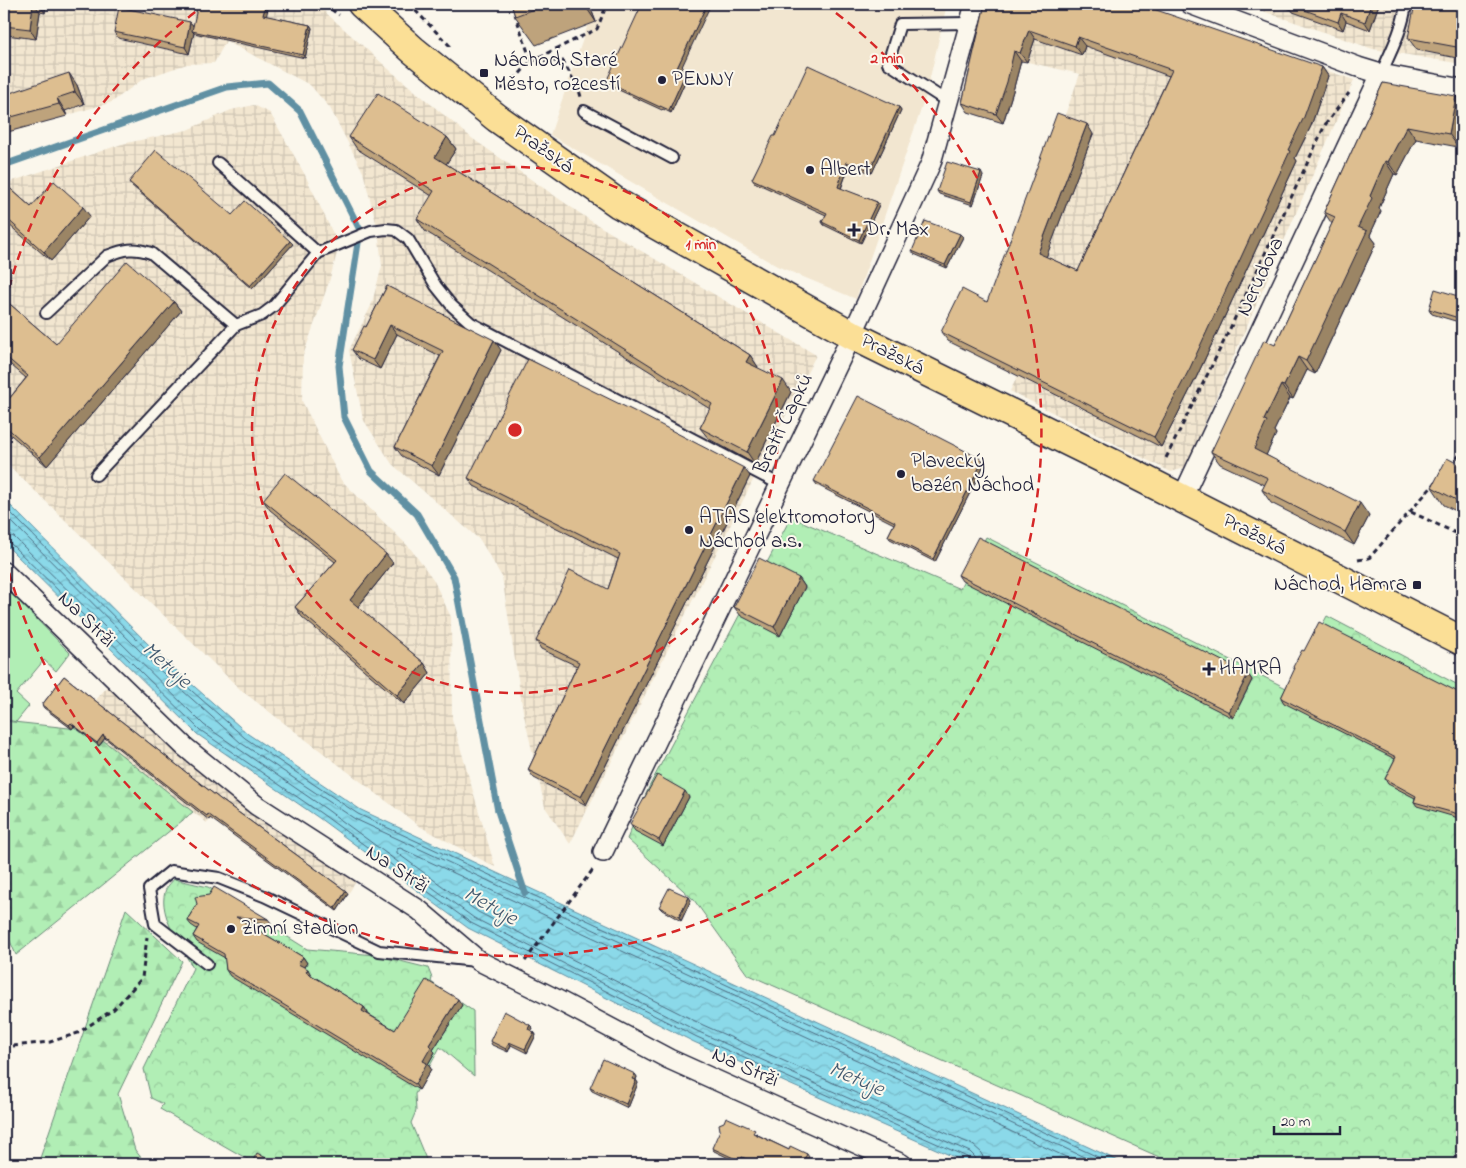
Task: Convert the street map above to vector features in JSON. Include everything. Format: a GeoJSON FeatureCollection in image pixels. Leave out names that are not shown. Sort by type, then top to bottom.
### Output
{"type":"FeatureCollection","features":[{"type":"Feature","properties":{"kind":"main road","name":"Pražská"},"geometry":{"type":"LineString","coordinates":[[362,4],[413,50],[496,118],[619,204],[852,335],[1182,498],[1462,641]]}},
{"type":"Feature","properties":{"kind":"street","name":"Bratří Čapků"},"geometry":{"type":"LineString","coordinates":[[603,852],[852,335],[931,163],[974,4]]}},
{"type":"Feature","properties":{"kind":"street"},"geometry":{"type":"LineString","coordinates":[[1190,4],[1358,67],[1381,74],[1462,89]]}},
{"type":"Feature","properties":{"kind":"street","name":"Nerudova"},"geometry":{"type":"LineString","coordinates":[[1182,498],[1381,74]]}},
{"type":"Feature","properties":{"kind":"street","name":"Na Strži"},"geometry":{"type":"LineString","coordinates":[[4,572],[192,753],[256,805],[419,910],[479,961],[669,1058],[902,1164]]}},
{"type":"Feature","properties":{"kind":"lane"},"geometry":{"type":"LineString","coordinates":[[1381,74],[1405,16],[1406,4]]}},
{"type":"Feature","properties":{"kind":"lane"},"geometry":{"type":"LineString","coordinates":[[948,102],[888,63],[900,24],[970,23]]}},
{"type":"Feature","properties":{"kind":"lane"},"geometry":{"type":"LineString","coordinates":[[584,111],[672,158]]}},
{"type":"Feature","properties":{"kind":"lane"},"geometry":{"type":"LineString","coordinates":[[218,163],[323,250]]}},
{"type":"Feature","properties":{"kind":"lane"},"geometry":{"type":"LineString","coordinates":[[96,475],[236,325],[262,315],[274,306],[323,250],[371,231],[396,230],[408,239],[436,286],[452,306],[471,323],[779,484]]}},
{"type":"Feature","properties":{"kind":"lane"},"geometry":{"type":"LineString","coordinates":[[46,313],[107,256],[119,251],[138,248],[151,253],[236,325]]}},
{"type":"Feature","properties":{"kind":"lane"},"geometry":{"type":"LineString","coordinates":[[207,964],[155,924],[149,889],[171,871],[220,878],[264,896],[379,951],[479,961]]}},
{"type":"Feature","properties":{"kind":"path"},"geometry":{"type":"LineString","coordinates":[[409,4],[438,33]]}},
{"type":"Feature","properties":{"kind":"path"},"geometry":{"type":"LineString","coordinates":[[494,91],[509,86],[532,61],[597,29],[606,4]]}},
{"type":"Feature","properties":{"kind":"path"},"geometry":{"type":"LineString","coordinates":[[514,12],[532,61]]}},
{"type":"Feature","properties":{"kind":"path"},"geometry":{"type":"LineString","coordinates":[[532,61],[563,61],[579,90],[584,111]]}},
{"type":"Feature","properties":{"kind":"path"},"geometry":{"type":"LineString","coordinates":[[1166,458],[1227,335],[1325,125],[1351,90]]}},
{"type":"Feature","properties":{"kind":"path"},"geometry":{"type":"LineString","coordinates":[[1449,467],[1462,452]]}},
{"type":"Feature","properties":{"kind":"path"},"geometry":{"type":"LineString","coordinates":[[1352,560],[1369,558],[1436,482]]}},
{"type":"Feature","properties":{"kind":"path"},"geometry":{"type":"LineString","coordinates":[[1410,512],[1462,536]]}},
{"type":"Feature","properties":{"kind":"path"},"geometry":{"type":"LineString","coordinates":[[521,966],[590,874]]}},
{"type":"Feature","properties":{"kind":"path"},"geometry":{"type":"LineString","coordinates":[[4,1048],[50,1042],[78,1033],[114,1009],[142,978],[146,939]]}},
{"type":"Feature","properties":{"kind":"path"},"geometry":{"type":"LineString","coordinates":[[4,1144],[4,1164]]}},
{"type":"Feature","properties":{"kind":"shaded area"},"geometry":{"type":"Polygon","coordinates":[[[4,4],[316,4],[392,72],[473,139],[591,221],[816,355],[570,844],[545,807],[523,711],[502,577],[480,540],[392,464],[363,419],[349,350],[371,306],[382,266],[378,230],[363,172],[330,108],[310,85],[226,41],[214,63],[187,64],[143,79],[112,102],[4,134],[4,4]]]}},
{"type":"Feature","properties":{"kind":"shaded area"},"geometry":{"type":"Polygon","coordinates":[[[595,4],[947,4],[926,95],[856,299],[777,266],[550,135],[595,4]]]}},
{"type":"Feature","properties":{"kind":"shaded area"},"geometry":{"type":"Polygon","coordinates":[[[1135,4],[1354,80],[1185,468],[1171,472],[1010,391],[1051,310],[1002,287],[1080,74],[983,52],[1135,4]]]}},
{"type":"Feature","properties":{"kind":"shaded area"},"geometry":{"type":"Polygon","coordinates":[[[1242,4],[1462,4],[1462,64],[1373,49],[1242,4]]]}},
{"type":"Feature","properties":{"kind":"shaded area"},"geometry":{"type":"Polygon","coordinates":[[[254,105],[270,113],[305,175],[339,246],[329,282],[303,356],[302,401],[341,480],[410,548],[433,579],[451,617],[452,719],[495,867],[419,826],[242,691],[4,461],[4,184],[122,144],[187,130],[231,110],[254,105]]]}},
{"type":"Feature","properties":{"kind":"shaded area"},"geometry":{"type":"Polygon","coordinates":[[[114,678],[262,805],[365,867],[337,912],[213,818],[207,823],[104,741],[99,747],[74,727],[114,678]]]}},
{"type":"Feature","properties":{"kind":"green space"},"geometry":{"type":"Polygon","coordinates":[[[791,517],[960,589],[986,537],[1288,689],[1327,616],[1462,687],[1462,1142],[1451,1164],[1175,1164],[747,974],[694,900],[627,839],[649,787],[791,517]]]}},
{"type":"Feature","properties":{"kind":"green space"},"geometry":{"type":"Polygon","coordinates":[[[4,586],[70,653],[56,671],[44,660],[16,694],[29,706],[16,722],[4,719],[4,586]]]}},
{"type":"Feature","properties":{"kind":"green space"},"geometry":{"type":"Polygon","coordinates":[[[4,721],[72,729],[74,727],[99,746],[104,741],[193,812],[16,955],[4,927],[4,721]]]}},
{"type":"Feature","properties":{"kind":"green space"},"geometry":{"type":"Polygon","coordinates":[[[174,879],[208,887],[307,949],[376,955],[428,968],[432,978],[431,982],[473,1011],[474,1076],[440,1047],[415,1094],[416,1111],[411,1123],[428,1164],[256,1164],[160,1109],[163,1104],[151,1098],[144,1069],[193,968],[172,931],[165,911],[165,892],[174,879]]]}},
{"type":"Feature","properties":{"kind":"green space"},"geometry":{"type":"Polygon","coordinates":[[[126,909],[182,961],[118,1094],[135,1150],[146,1164],[38,1164],[126,909]]]}},
{"type":"Feature","properties":{"kind":"water","name":"Metuje"},"geometry":{"type":"Polygon","coordinates":[[[4,499],[160,656],[248,734],[361,810],[1125,1164],[970,1164],[694,1042],[468,928],[319,818],[197,734],[4,543],[4,499]]]}},
{"type":"Feature","properties":{"kind":"building"},"geometry":{"type":"Polygon","coordinates":[[[4,4],[33,4],[30,29],[4,26],[4,4]]]}},
{"type":"Feature","properties":{"kind":"building"},"geometry":{"type":"Polygon","coordinates":[[[198,4],[266,4],[263,15],[310,25],[303,55],[192,31],[198,4]]]}},
{"type":"Feature","properties":{"kind":"building"},"geometry":{"type":"Polygon","coordinates":[[[511,4],[547,4],[515,16],[511,4]]]}},
{"type":"Feature","properties":{"kind":"building"},"geometry":{"type":"Polygon","coordinates":[[[642,4],[707,4],[677,68],[686,72],[669,110],[606,82],[642,4]]]}},
{"type":"Feature","properties":{"kind":"building"},"geometry":{"type":"Polygon","coordinates":[[[985,4],[1139,4],[1322,67],[1304,117],[1288,150],[1290,151],[1190,368],[1154,437],[941,332],[962,289],[987,302],[1057,113],[1087,124],[1038,253],[1078,271],[1172,70],[1078,37],[1075,46],[1029,30],[1020,53],[1014,51],[1007,82],[996,114],[962,103],[985,4]]]}},
{"type":"Feature","properties":{"kind":"building"},"geometry":{"type":"Polygon","coordinates":[[[1288,4],[1371,4],[1365,22],[1341,13],[1338,22],[1288,4]]]}},
{"type":"Feature","properties":{"kind":"building"},"geometry":{"type":"Polygon","coordinates":[[[1415,4],[1460,4],[1462,6],[1462,48],[1408,38],[1415,4]]]}},
{"type":"Feature","properties":{"kind":"building"},"geometry":{"type":"Polygon","coordinates":[[[119,7],[190,22],[185,47],[114,32],[119,7]]]}},
{"type":"Feature","properties":{"kind":"building"},"geometry":{"type":"Polygon","coordinates":[[[808,65],[899,107],[870,170],[846,162],[838,187],[877,202],[859,240],[822,222],[827,213],[752,179],[773,136],[775,136],[808,65]]]}},
{"type":"Feature","properties":{"kind":"building"},"geometry":{"type":"Polygon","coordinates":[[[69,73],[75,92],[57,98],[59,104],[4,119],[4,95],[69,73]]]}},
{"type":"Feature","properties":{"kind":"building"},"geometry":{"type":"Polygon","coordinates":[[[1383,83],[1456,96],[1449,134],[1407,126],[1388,162],[1385,161],[1370,196],[1372,198],[1358,227],[1367,231],[1306,361],[1298,357],[1284,386],[1281,385],[1264,420],[1267,421],[1254,449],[1360,503],[1345,532],[1262,490],[1268,478],[1211,452],[1264,340],[1275,345],[1335,217],[1324,212],[1383,83]]]}},
{"type":"Feature","properties":{"kind":"building"},"geometry":{"type":"Polygon","coordinates":[[[378,93],[447,137],[435,157],[750,355],[746,362],[783,380],[747,452],[700,428],[712,404],[417,219],[434,191],[349,137],[378,93]]]}},
{"type":"Feature","properties":{"kind":"building"},"geometry":{"type":"Polygon","coordinates":[[[156,150],[232,215],[245,201],[290,241],[250,286],[129,182],[156,150]]]}},
{"type":"Feature","properties":{"kind":"building"},"geometry":{"type":"Polygon","coordinates":[[[947,162],[981,172],[971,202],[937,191],[947,162]]]}},
{"type":"Feature","properties":{"kind":"building"},"geometry":{"type":"Polygon","coordinates":[[[54,181],[83,207],[44,252],[4,216],[4,183],[31,207],[54,181]]]}},
{"type":"Feature","properties":{"kind":"building"},"geometry":{"type":"Polygon","coordinates":[[[925,221],[960,234],[945,265],[912,251],[925,221]]]}},
{"type":"Feature","properties":{"kind":"building"},"geometry":{"type":"Polygon","coordinates":[[[127,261],[174,302],[40,457],[4,425],[4,405],[28,376],[4,355],[4,299],[56,344],[127,261]]]}},
{"type":"Feature","properties":{"kind":"building"},"geometry":{"type":"Polygon","coordinates":[[[1462,282],[1462,319],[1429,309],[1435,289],[1458,296],[1462,282]]]}},
{"type":"Feature","properties":{"kind":"building"},"geometry":{"type":"Polygon","coordinates":[[[387,286],[494,340],[432,466],[395,447],[443,351],[390,325],[373,360],[352,350],[387,286]]]}},
{"type":"Feature","properties":{"kind":"building"},"geometry":{"type":"Polygon","coordinates":[[[528,359],[744,468],[581,797],[528,770],[579,662],[536,641],[570,570],[608,589],[620,554],[468,478],[528,359]]]}},
{"type":"Feature","properties":{"kind":"building","name":"Plavecký bazén Náchod"},"geometry":{"type":"Polygon","coordinates":[[[858,396],[983,460],[933,559],[888,536],[895,522],[814,481],[858,396]]]}},
{"type":"Feature","properties":{"kind":"building"},"geometry":{"type":"Polygon","coordinates":[[[1447,458],[1462,466],[1462,503],[1432,487],[1447,458]]]}},
{"type":"Feature","properties":{"kind":"building"},"geometry":{"type":"Polygon","coordinates":[[[285,473],[386,554],[350,600],[424,663],[397,695],[295,607],[337,560],[263,500],[285,473]]]}},
{"type":"Feature","properties":{"kind":"building"},"geometry":{"type":"Polygon","coordinates":[[[978,537],[1248,674],[1229,712],[958,575],[978,537]]]}},
{"type":"Feature","properties":{"kind":"building"},"geometry":{"type":"Polygon","coordinates":[[[759,558],[799,578],[774,627],[734,607],[759,558]]]}},
{"type":"Feature","properties":{"kind":"building"},"geometry":{"type":"Polygon","coordinates":[[[1319,622],[1462,694],[1462,815],[1414,802],[1416,796],[1385,779],[1396,757],[1281,698],[1295,668],[1293,667],[1302,650],[1304,651],[1319,622]]]}},
{"type":"Feature","properties":{"kind":"building"},"geometry":{"type":"Polygon","coordinates":[[[64,676],[220,799],[346,891],[335,908],[208,814],[207,816],[103,735],[97,743],[71,723],[69,725],[42,705],[64,676]]]}},
{"type":"Feature","properties":{"kind":"building"},"geometry":{"type":"Polygon","coordinates":[[[657,775],[685,791],[659,840],[630,824],[657,775]]]}},
{"type":"Feature","properties":{"kind":"building"},"geometry":{"type":"Polygon","coordinates":[[[214,887],[268,919],[236,917],[303,957],[298,964],[308,969],[306,972],[364,1007],[362,1011],[395,1030],[426,980],[458,999],[429,1045],[431,1047],[423,1061],[427,1063],[415,1084],[226,970],[224,954],[193,936],[199,926],[187,920],[197,904],[195,897],[209,895],[214,887]]]}},
{"type":"Feature","properties":{"kind":"building"},"geometry":{"type":"Polygon","coordinates":[[[669,888],[689,897],[679,917],[659,907],[669,888]]]}},
{"type":"Feature","properties":{"kind":"building"},"geometry":{"type":"Polygon","coordinates":[[[504,1011],[530,1025],[528,1029],[534,1032],[525,1049],[509,1042],[506,1049],[490,1041],[504,1011]]]}},
{"type":"Feature","properties":{"kind":"building"},"geometry":{"type":"Polygon","coordinates":[[[603,1059],[635,1074],[632,1079],[636,1080],[626,1104],[590,1088],[603,1059]]]}},
{"type":"Feature","properties":{"kind":"building"},"geometry":{"type":"Polygon","coordinates":[[[726,1117],[755,1130],[753,1133],[789,1150],[790,1146],[807,1154],[805,1158],[818,1164],[757,1164],[742,1157],[740,1161],[712,1148],[720,1130],[719,1124],[724,1122],[726,1117]]]}},
{"type":"Feature","properties":{"kind":"building"},"geometry":{"type":"Polygon","coordinates":[[[257,1153],[277,1164],[251,1164],[257,1153]]]}},
{"type":"Feature","properties":{"kind":"waterway"},"geometry":{"type":"LineString","coordinates":[[4,165],[227,87],[268,83],[300,111],[360,230],[339,366],[344,417],[371,471],[417,514],[454,577],[498,811],[525,893]]}},
{"type":"Feature","properties":{"kind":"place","name":"Náchod, Staré Město, rozcestí"},"geometry":{"type":"Point","coordinates":[484,73]}},
{"type":"Feature","properties":{"kind":"place","name":"PENNY"},"geometry":{"type":"Point","coordinates":[662,80]}},
{"type":"Feature","properties":{"kind":"place","name":"Albert"},"geometry":{"type":"Point","coordinates":[810,170]}},
{"type":"Feature","properties":{"kind":"place","name":"Dr. Max"},"geometry":{"type":"Point","coordinates":[854,230]}},
{"type":"Feature","properties":{"kind":"place","name":"Plavecký bazén Náchod"},"geometry":{"type":"Point","coordinates":[901,474]}},
{"type":"Feature","properties":{"kind":"place","name":"ATAS elektromotory Náchod a.s."},"geometry":{"type":"Point","coordinates":[689,530]}},
{"type":"Feature","properties":{"kind":"place","name":"Náchod, Hamra"},"geometry":{"type":"Point","coordinates":[1417,585]}},
{"type":"Feature","properties":{"kind":"place","name":"HAMRA"},"geometry":{"type":"Point","coordinates":[1209,669]}},
{"type":"Feature","properties":{"kind":"place","name":"Zimní stadion"},"geometry":{"type":"Point","coordinates":[231,929]}}]}
